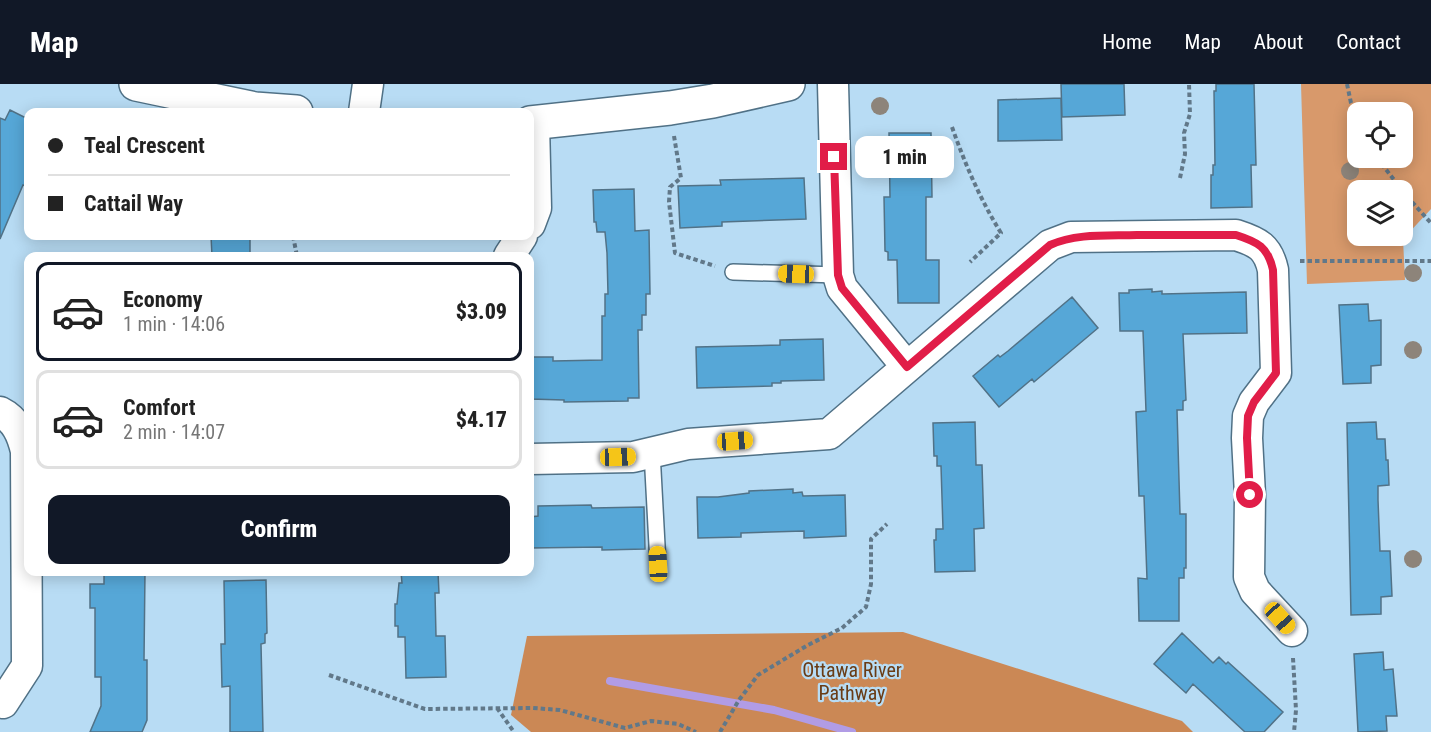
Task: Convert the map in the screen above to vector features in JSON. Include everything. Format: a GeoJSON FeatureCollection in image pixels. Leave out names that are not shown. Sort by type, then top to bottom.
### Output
{"type":"FeatureCollection","features":[{"type":"Feature","properties":{"kind":"main road"},"geometry":{"type":"LineString","coordinates":[[136,84],[250,108]]}},
{"type":"Feature","properties":{"kind":"main road"},"geometry":{"type":"LineString","coordinates":[[534,123],[670,108],[717,92],[788,84]]}},
{"type":"Feature","properties":{"kind":"street"},"geometry":{"type":"LineString","coordinates":[[365,108],[368,84]]}},
{"type":"Feature","properties":{"kind":"street"},"geometry":{"type":"LineString","coordinates":[[833,84],[838,275],[842,288],[907,367]]}},
{"type":"Feature","properties":{"kind":"street"},"geometry":{"type":"LineString","coordinates":[[534,166],[536,208],[534,213]]}},
{"type":"Feature","properties":{"kind":"street"},"geometry":{"type":"LineString","coordinates":[[534,459],[633,457],[688,444],[830,434],[1050,245],[1071,237],[1236,235],[1264,248],[1273,270],[1276,373],[1254,402],[1248,416],[1249,577],[1255,591],[1292,631]]}},
{"type":"Feature","properties":{"kind":"street"},"geometry":{"type":"LineString","coordinates":[[0,412],[17,425],[24,442]]}},
{"type":"Feature","properties":{"kind":"street"},"geometry":{"type":"LineString","coordinates":[[3,703],[27,666],[27,576]]}},
{"type":"Feature","properties":{"kind":"lane"},"geometry":{"type":"LineString","coordinates":[[733,272],[838,275]]}},
{"type":"Feature","properties":{"kind":"lane"},"geometry":{"type":"LineString","coordinates":[[652,452],[658,564]]}},
{"type":"Feature","properties":{"kind":"path"},"geometry":{"type":"LineString","coordinates":[[1180,178],[1185,154],[1184,133],[1191,114],[1189,84]]}},
{"type":"Feature","properties":{"kind":"path"},"geometry":{"type":"LineString","coordinates":[[1347,84],[1351,102]]}},
{"type":"Feature","properties":{"kind":"path"},"geometry":{"type":"LineString","coordinates":[[952,127],[966,167],[1001,233],[970,262]]}},
{"type":"Feature","properties":{"kind":"path"},"geometry":{"type":"LineString","coordinates":[[674,136],[681,178],[670,187],[669,195],[675,253],[733,272]]}},
{"type":"Feature","properties":{"kind":"path"},"geometry":{"type":"LineString","coordinates":[[1385,168],[1394,180]]}},
{"type":"Feature","properties":{"kind":"path"},"geometry":{"type":"LineString","coordinates":[[1413,203],[1431,223]]}},
{"type":"Feature","properties":{"kind":"path"},"geometry":{"type":"LineString","coordinates":[[1271,261],[1431,261]]}},
{"type":"Feature","properties":{"kind":"path"},"geometry":{"type":"LineString","coordinates":[[720,732],[739,700],[758,675],[842,628],[866,607],[871,584],[871,539],[887,524]]}},
{"type":"Feature","properties":{"kind":"path"},"geometry":{"type":"LineString","coordinates":[[1292,631],[1296,710],[1294,732]]}},
{"type":"Feature","properties":{"kind":"path"},"geometry":{"type":"LineString","coordinates":[[329,675],[425,710],[497,707],[560,710],[625,728],[651,721],[678,724],[696,732]]}},
{"type":"Feature","properties":{"kind":"path"},"geometry":{"type":"LineString","coordinates":[[497,707],[514,732]]}},
{"type":"Feature","properties":{"kind":"shaded area"},"geometry":{"type":"Polygon","coordinates":[[[1301,84],[1431,84],[1431,209],[1413,228],[1413,180],[1347,180],[1347,246],[1403,246],[1405,280],[1307,284],[1301,84]]]}},
{"type":"Feature","properties":{"kind":"green space","name":"Ottawa River Pathway"},"geometry":{"type":"Polygon","coordinates":[[[903,632],[1182,721],[1193,732],[531,732],[511,715],[527,636],[903,632]]]}},
{"type":"Feature","properties":{"kind":"building"},"geometry":{"type":"Polygon","coordinates":[[[1061,84],[1124,84],[1125,115],[1062,117],[1061,84]]]}},
{"type":"Feature","properties":{"kind":"building"},"geometry":{"type":"Polygon","coordinates":[[[1216,84],[1254,84],[1256,165],[1251,165],[1252,207],[1211,208],[1211,175],[1213,175],[1213,165],[1215,165],[1214,91],[1216,91],[1216,84]]]}},
{"type":"Feature","properties":{"kind":"building"},"geometry":{"type":"Polygon","coordinates":[[[1061,98],[1062,140],[998,141],[998,100],[1061,98]]]}},
{"type":"Feature","properties":{"kind":"building"},"geometry":{"type":"Polygon","coordinates":[[[10,110],[24,117],[24,185],[0,239],[0,118],[5,120],[10,110]]]}},
{"type":"Feature","properties":{"kind":"building"},"geometry":{"type":"Polygon","coordinates":[[[889,133],[931,133],[932,197],[926,197],[926,260],[939,260],[939,303],[898,303],[897,260],[888,260],[888,252],[885,251],[884,197],[890,197],[889,133]]]}},
{"type":"Feature","properties":{"kind":"building"},"geometry":{"type":"Polygon","coordinates":[[[804,178],[806,219],[722,222],[722,226],[680,228],[678,186],[721,185],[720,180],[804,178]]]}},
{"type":"Feature","properties":{"kind":"building"},"geometry":{"type":"Polygon","coordinates":[[[634,189],[635,231],[649,230],[650,294],[646,294],[646,315],[642,315],[642,330],[638,330],[639,398],[628,398],[628,401],[564,402],[564,400],[534,399],[534,357],[553,357],[553,361],[602,360],[602,316],[605,316],[605,294],[608,294],[607,253],[605,232],[597,232],[596,222],[594,222],[593,190],[634,189]]]}},
{"type":"Feature","properties":{"kind":"building"},"geometry":{"type":"Polygon","coordinates":[[[211,240],[250,240],[250,252],[212,252],[211,240]]]}},
{"type":"Feature","properties":{"kind":"building"},"geometry":{"type":"Polygon","coordinates":[[[1152,289],[1152,292],[1162,291],[1162,294],[1246,292],[1247,333],[1183,334],[1186,400],[1183,401],[1183,410],[1177,410],[1180,514],[1186,514],[1186,568],[1184,568],[1184,578],[1179,578],[1179,621],[1139,621],[1138,578],[1147,579],[1144,496],[1139,496],[1136,412],[1146,411],[1143,331],[1120,331],[1119,293],[1152,289]]]}},
{"type":"Feature","properties":{"kind":"building"},"geometry":{"type":"Polygon","coordinates":[[[1072,297],[1098,328],[1034,382],[1032,379],[999,407],[973,376],[998,355],[1000,357],[1008,351],[1072,297]]]}},
{"type":"Feature","properties":{"kind":"building"},"geometry":{"type":"Polygon","coordinates":[[[1368,304],[1369,321],[1381,320],[1381,365],[1371,366],[1371,383],[1343,384],[1339,305],[1368,304]]]}},
{"type":"Feature","properties":{"kind":"building"},"geometry":{"type":"Polygon","coordinates":[[[823,339],[824,380],[781,381],[781,383],[772,383],[772,386],[697,388],[696,347],[780,345],[780,340],[823,339]]]}},
{"type":"Feature","properties":{"kind":"building"},"geometry":{"type":"Polygon","coordinates":[[[975,422],[976,465],[982,465],[984,528],[974,529],[975,571],[935,572],[936,529],[943,529],[941,466],[937,466],[937,456],[934,456],[933,423],[975,422]]]}},
{"type":"Feature","properties":{"kind":"building"},"geometry":{"type":"Polygon","coordinates":[[[1376,422],[1377,439],[1385,439],[1386,460],[1388,460],[1389,485],[1378,486],[1378,500],[1380,551],[1390,551],[1392,596],[1381,597],[1381,614],[1351,615],[1347,423],[1376,422]]]}},
{"type":"Feature","properties":{"kind":"building"},"geometry":{"type":"Polygon","coordinates":[[[793,489],[793,493],[802,492],[803,496],[845,495],[846,536],[804,538],[804,531],[741,533],[741,537],[698,538],[697,497],[793,489]]]}},
{"type":"Feature","properties":{"kind":"building"},"geometry":{"type":"Polygon","coordinates":[[[538,506],[644,507],[645,549],[534,548],[534,516],[538,516],[538,506]]]}},
{"type":"Feature","properties":{"kind":"building"},"geometry":{"type":"Polygon","coordinates":[[[104,576],[145,576],[144,660],[147,660],[147,720],[142,732],[90,732],[101,706],[101,677],[95,677],[95,608],[90,608],[90,584],[104,584],[104,576]]]}},
{"type":"Feature","properties":{"kind":"building"},"geometry":{"type":"Polygon","coordinates":[[[401,576],[438,576],[439,593],[435,593],[436,636],[445,636],[446,677],[406,678],[405,637],[398,637],[398,626],[395,626],[395,604],[397,604],[399,583],[402,583],[401,576]]]}},
{"type":"Feature","properties":{"kind":"building"},"geometry":{"type":"Polygon","coordinates":[[[266,580],[267,633],[265,643],[261,644],[263,732],[230,732],[230,686],[222,687],[221,644],[225,644],[224,581],[266,580]]]}},
{"type":"Feature","properties":{"kind":"building"},"geometry":{"type":"Polygon","coordinates":[[[1182,633],[1213,663],[1219,657],[1226,664],[1228,662],[1283,712],[1264,732],[1245,732],[1193,684],[1186,693],[1154,664],[1182,633]]]}},
{"type":"Feature","properties":{"kind":"building"},"geometry":{"type":"Polygon","coordinates":[[[1383,652],[1384,670],[1393,669],[1397,716],[1386,716],[1387,731],[1358,732],[1354,654],[1383,652]]]}},
{"type":"Feature","properties":{"kind":"waterway"},"geometry":{"type":"LineString","coordinates":[[610,681],[774,710],[852,732]]}},
{"type":"Feature","properties":{"kind":"route"},"geometry":{"type":"LineString","coordinates":[[834,157],[838,275],[842,288],[907,367],[1050,245],[1061,240],[1071,237],[1236,235],[1264,248],[1273,270],[1276,373],[1254,402],[1248,416],[1250,495]]}}]}
